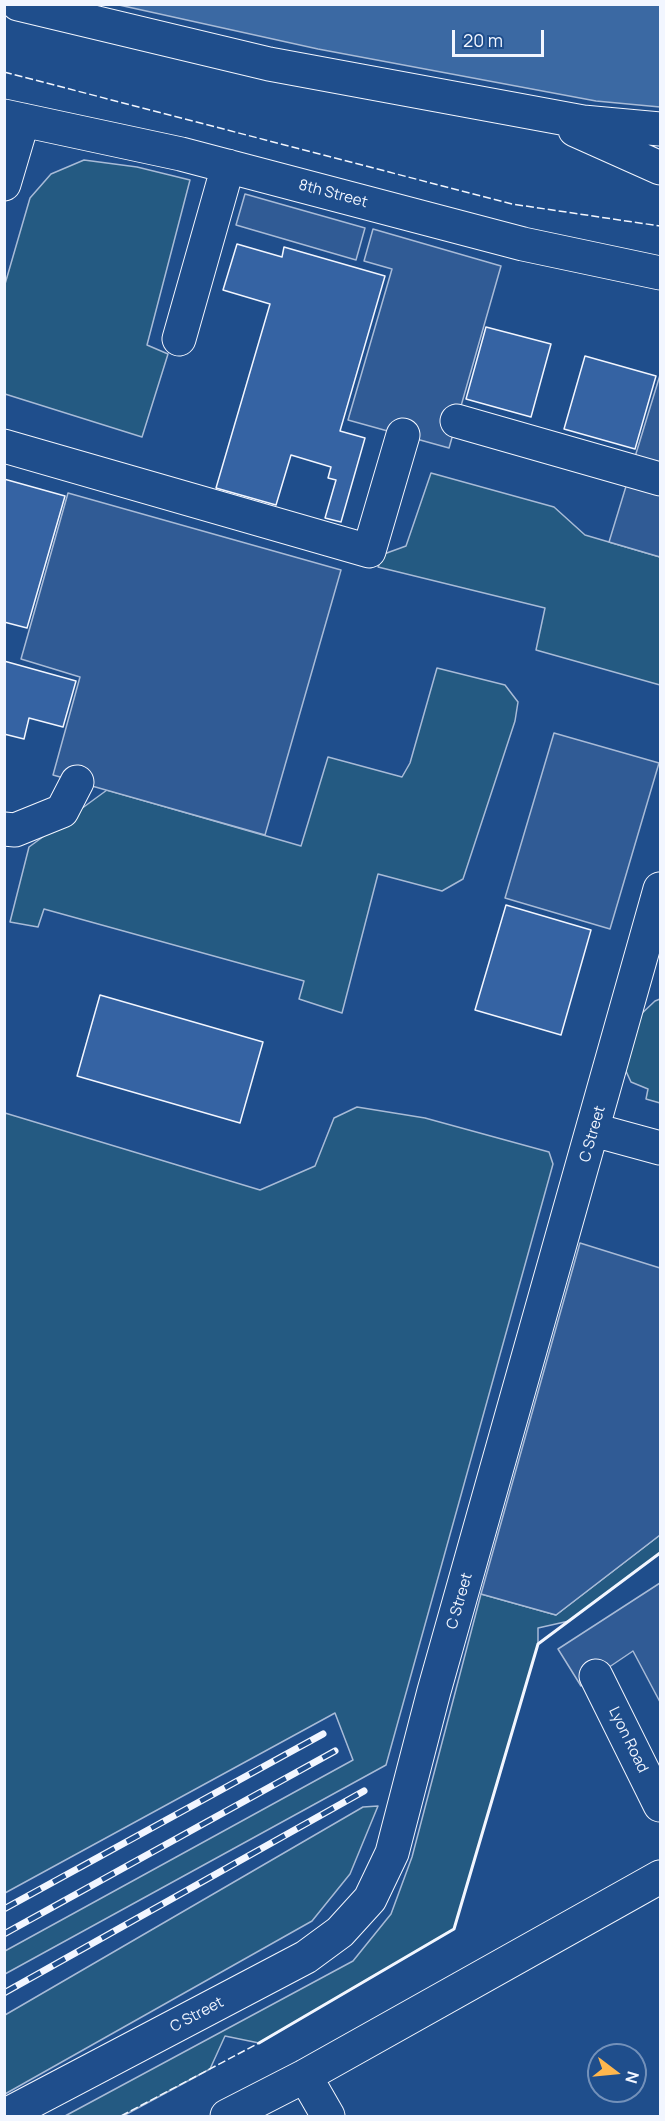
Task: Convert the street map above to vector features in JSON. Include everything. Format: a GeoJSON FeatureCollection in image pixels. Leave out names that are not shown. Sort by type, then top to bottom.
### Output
{"type":"FeatureCollection","features":[{"type":"Feature","properties":{"kind":"street"},"geometry":{"type":"LineString","coordinates":[[18,4],[269,64],[583,122],[660,129]]}},
{"type":"Feature","properties":{"kind":"street"},"geometry":{"type":"LineString","coordinates":[[540,114],[660,168]]}},
{"type":"Feature","properties":{"kind":"street"},"geometry":{"type":"LineString","coordinates":[[4,184],[14,118]]}},
{"type":"Feature","properties":{"kind":"street","name":"8th Street"},"geometry":{"type":"LineString","coordinates":[[14,118],[182,154],[523,244],[660,273]]}},
{"type":"Feature","properties":{"kind":"street"},"geometry":{"type":"LineString","coordinates":[[179,339],[228,166]]}},
{"type":"Feature","properties":{"kind":"street"},"geometry":{"type":"LineString","coordinates":[[457,420],[660,479]]}},
{"type":"Feature","properties":{"kind":"street"},"geometry":{"type":"LineString","coordinates":[[4,446],[369,551],[403,435]]}},
{"type":"Feature","properties":{"kind":"street"},"geometry":{"type":"LineString","coordinates":[[4,829],[15,830],[62,811],[77,782]]}},
{"type":"Feature","properties":{"kind":"street","name":"C Street"},"geometry":{"type":"LineString","coordinates":[[4,2116],[306,1957],[340,1932],[370,1899],[392,1853],[434,1691],[594,1130],[660,889]]}},
{"type":"Feature","properties":{"kind":"street"},"geometry":{"type":"LineString","coordinates":[[594,1130],[660,1148]]}},
{"type":"Feature","properties":{"kind":"street","name":"Lyon Road"},"geometry":{"type":"LineString","coordinates":[[596,1676],[660,1805]]}},
{"type":"Feature","properties":{"kind":"street"},"geometry":{"type":"LineString","coordinates":[[226,2116],[305,2076],[660,1877]]}},
{"type":"Feature","properties":{"kind":"street"},"geometry":{"type":"LineString","coordinates":[[305,2076],[328,2116]]}},
{"type":"Feature","properties":{"kind":"shaded area"},"geometry":{"type":"Polygon","coordinates":[[[119,5],[660,5],[660,107],[596,101],[318,49],[119,5]]]}},
{"type":"Feature","properties":{"kind":"shaded area"},"geometry":{"type":"Polygon","coordinates":[[[84,160],[137,167],[190,180],[147,345],[168,354],[142,437],[5,394],[5,284],[30,198],[51,174],[84,160]]]}},
{"type":"Feature","properties":{"kind":"shaded area"},"geometry":{"type":"Polygon","coordinates":[[[245,194],[365,228],[356,260],[236,225],[245,194]]]}},
{"type":"Feature","properties":{"kind":"shaded area"},"geometry":{"type":"Polygon","coordinates":[[[373,229],[501,266],[449,448],[348,420],[392,269],[364,261],[373,229]]]}},
{"type":"Feature","properties":{"kind":"shaded area"},"geometry":{"type":"Polygon","coordinates":[[[660,375],[660,557],[609,542],[660,375]]]}},
{"type":"Feature","properties":{"kind":"shaded area"},"geometry":{"type":"Polygon","coordinates":[[[431,473],[554,507],[585,535],[660,557],[660,685],[536,650],[545,608],[378,567],[384,554],[406,546],[431,473]]]}},
{"type":"Feature","properties":{"kind":"shaded area"},"geometry":{"type":"Polygon","coordinates":[[[68,493],[341,570],[265,835],[53,775],[80,677],[21,659],[68,493]]]}},
{"type":"Feature","properties":{"kind":"shaded area"},"geometry":{"type":"Polygon","coordinates":[[[437,668],[505,685],[518,702],[515,721],[463,879],[442,891],[378,874],[342,1013],[299,999],[304,981],[44,909],[38,927],[10,922],[29,847],[107,790],[301,846],[328,757],[402,777],[410,763],[437,668]]]}},
{"type":"Feature","properties":{"kind":"shaded area"},"geometry":{"type":"Polygon","coordinates":[[[554,733],[659,763],[610,929],[505,898],[554,733]]]}},
{"type":"Feature","properties":{"kind":"shaded area"},"geometry":{"type":"Polygon","coordinates":[[[660,999],[660,1103],[646,1099],[648,1089],[631,1082],[625,1069],[638,1017],[660,999]]]}},
{"type":"Feature","properties":{"kind":"shaded area"},"geometry":{"type":"Polygon","coordinates":[[[357,1107],[425,1118],[549,1152],[553,1164],[386,1765],[5,1974],[5,1951],[353,1760],[335,1713],[5,1893],[5,1113],[260,1190],[315,1166],[334,1118],[357,1107]]]}},
{"type":"Feature","properties":{"kind":"shaded area"},"geometry":{"type":"Polygon","coordinates":[[[580,1243],[660,1268],[660,1535],[556,1615],[481,1594],[580,1243]]]}},
{"type":"Feature","properties":{"kind":"shaded area"},"geometry":{"type":"Polygon","coordinates":[[[660,1535],[660,1553],[569,1621],[538,1628],[538,1644],[454,1929],[259,2043],[225,2036],[210,2069],[123,2116],[65,2116],[353,1961],[391,1914],[412,1857],[481,1594],[556,1615],[660,1535]]]}},
{"type":"Feature","properties":{"kind":"shaded area"},"geometry":{"type":"Polygon","coordinates":[[[660,1583],[660,1702],[633,1651],[581,1686],[558,1649],[660,1583]]]}},
{"type":"Feature","properties":{"kind":"shaded area"},"geometry":{"type":"Polygon","coordinates":[[[378,1806],[350,1874],[312,1921],[5,2094],[5,2015],[363,1807],[378,1806]]]}},
{"type":"Feature","properties":{"kind":"building"},"geometry":{"type":"Polygon","coordinates":[[[237,244],[282,257],[284,247],[385,276],[340,431],[365,438],[341,522],[325,518],[336,480],[328,478],[331,467],[291,455],[276,505],[216,488],[270,304],[223,290],[237,244]]]}},
{"type":"Feature","properties":{"kind":"building"},"geometry":{"type":"Polygon","coordinates":[[[486,327],[551,344],[531,417],[466,399],[486,327]]]}},
{"type":"Feature","properties":{"kind":"building"},"geometry":{"type":"Polygon","coordinates":[[[585,356],[656,376],[635,449],[564,429],[585,356]]]}},
{"type":"Feature","properties":{"kind":"building"},"geometry":{"type":"Polygon","coordinates":[[[4,479],[65,496],[27,628],[4,622],[4,479]]]}},
{"type":"Feature","properties":{"kind":"building"},"geometry":{"type":"Polygon","coordinates":[[[4,661],[76,681],[63,727],[29,718],[24,739],[4,734],[4,661]]]}},
{"type":"Feature","properties":{"kind":"building"},"geometry":{"type":"Polygon","coordinates":[[[506,905],[591,930],[561,1035],[475,1010],[506,905]]]}},
{"type":"Feature","properties":{"kind":"building"},"geometry":{"type":"Polygon","coordinates":[[[100,995],[263,1042],[240,1123],[77,1076],[100,995]]]}},
{"type":"Feature","properties":{"kind":"railway"},"geometry":{"type":"LineString","coordinates":[[4,1909],[323,1734]]}},
{"type":"Feature","properties":{"kind":"railway"},"geometry":{"type":"LineString","coordinates":[[4,1934],[335,1751]]}},
{"type":"Feature","properties":{"kind":"railway"},"geometry":{"type":"LineString","coordinates":[[4,1993],[364,1791]]}},
{"type":"Feature","properties":{"kind":"fence"},"geometry":{"type":"LineString","coordinates":[[4,72],[512,204],[660,226]]}},
{"type":"Feature","properties":{"kind":"fence"},"geometry":{"type":"LineString","coordinates":[[121,2116],[259,2043]]}},
{"type":"Feature","properties":{"kind":"wall"},"geometry":{"type":"LineString","coordinates":[[259,2043],[454,1929],[538,1644],[660,1553]]}}]}
